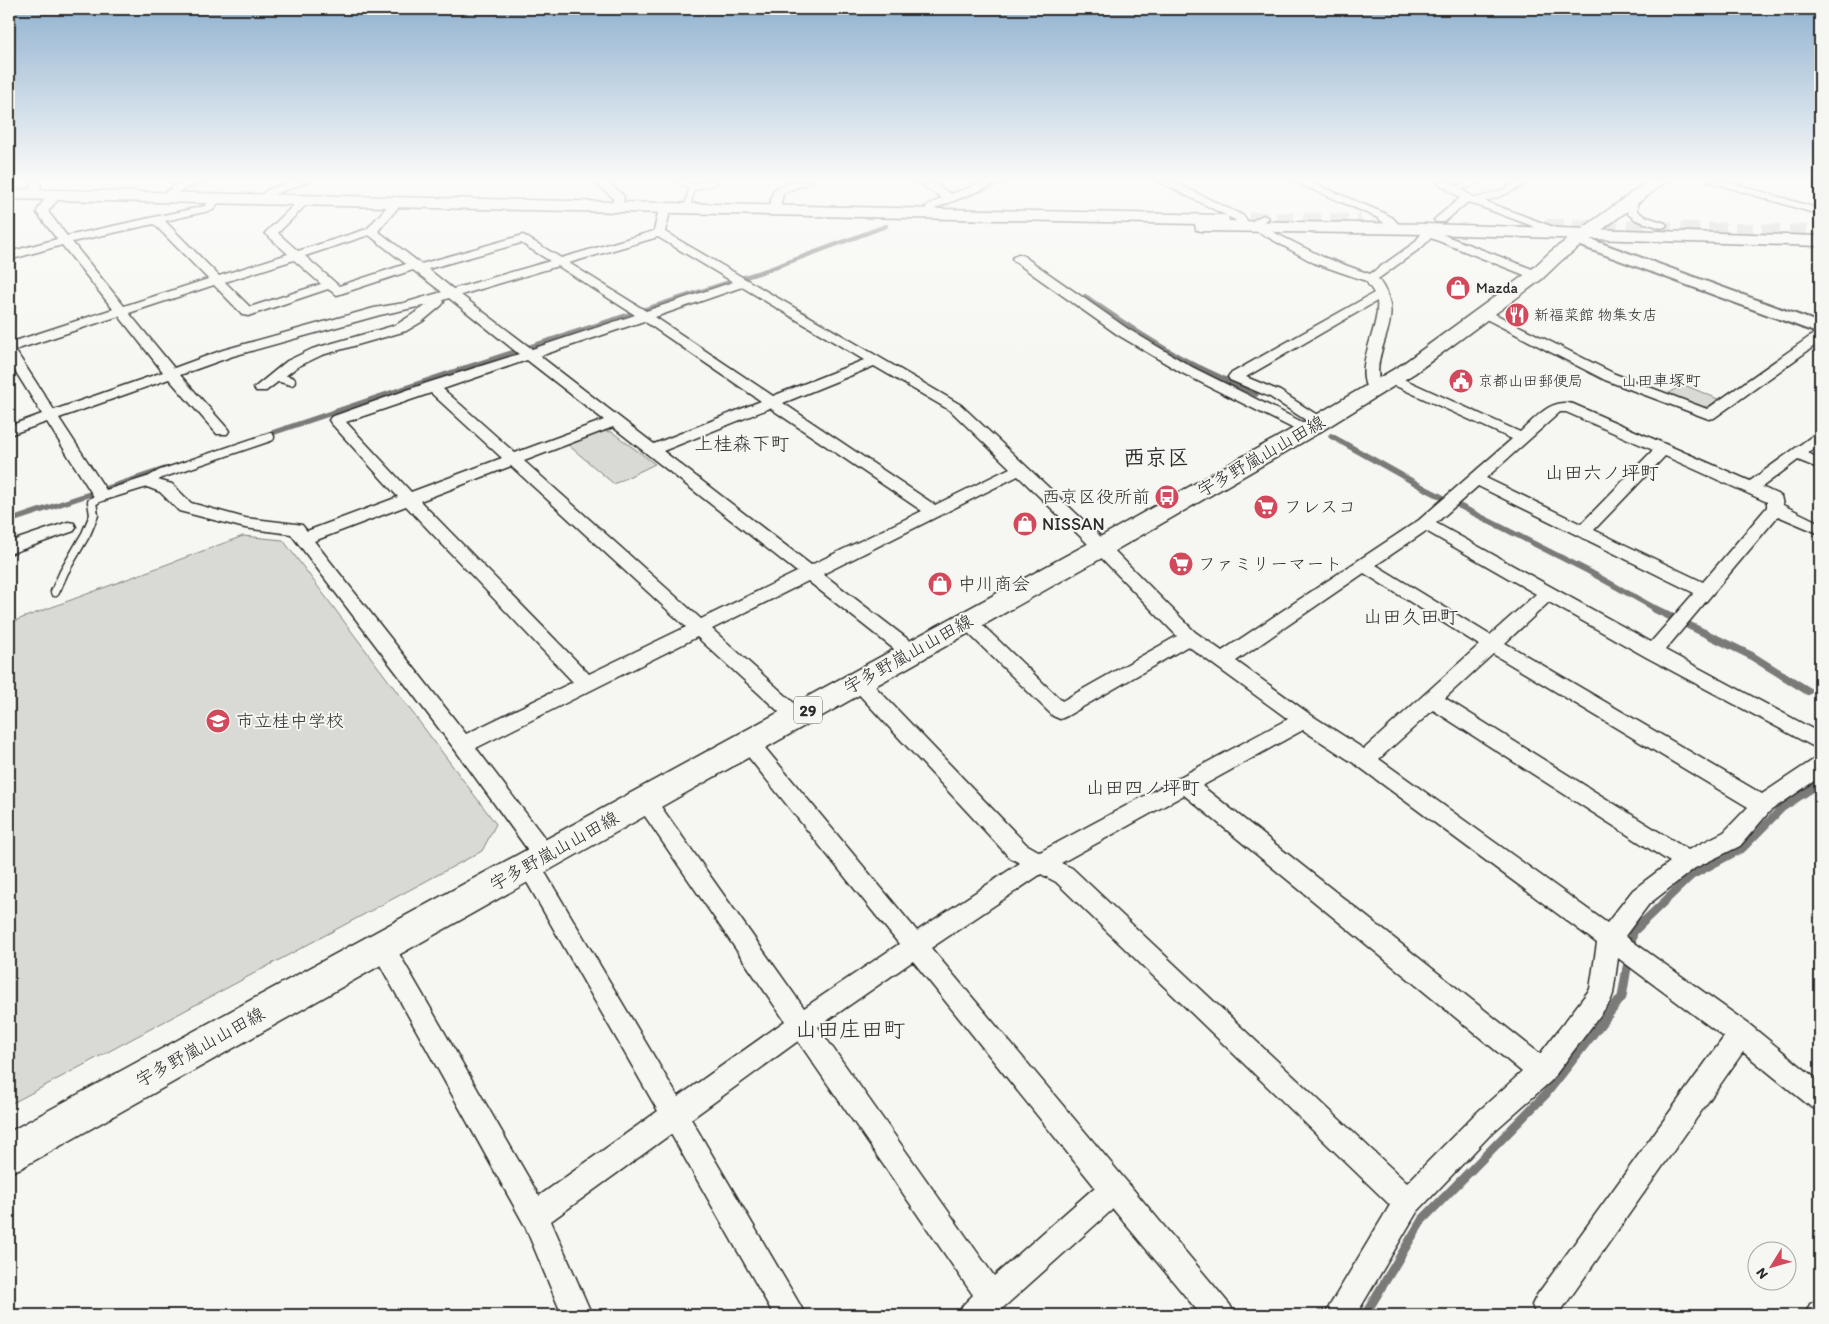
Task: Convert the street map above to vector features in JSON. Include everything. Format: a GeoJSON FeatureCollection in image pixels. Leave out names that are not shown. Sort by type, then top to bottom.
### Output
{"type":"FeatureCollection","features":[{"type":"Feature","properties":{"kind":"main road","name":"宇多野嵐山山田線"},"geometry":{"type":"LineString","coordinates":[[9,1154],[1100,548],[1314,426],[1383,384],[1485,314],[1536,275],[1571,243]]}},
{"type":"Feature","properties":{"kind":"street"},"geometry":{"type":"LineString","coordinates":[[9,256],[56,243]]}},
{"type":"Feature","properties":{"kind":"street"},"geometry":{"type":"LineString","coordinates":[[68,243],[172,373],[222,431]]}},
{"type":"Feature","properties":{"kind":"street"},"geometry":{"type":"LineString","coordinates":[[180,243],[248,312],[329,285]]}},
{"type":"Feature","properties":{"kind":"street"},"geometry":{"type":"LineString","coordinates":[[282,243],[337,291],[509,243]]}},
{"type":"Feature","properties":{"kind":"street"},"geometry":{"type":"LineString","coordinates":[[332,243],[9,349],[50,417],[102,496],[147,482],[166,488],[185,507],[245,522],[296,529],[305,538],[463,745],[537,860],[674,1116],[790,1315]]}},
{"type":"Feature","properties":{"kind":"street"},"geometry":{"type":"LineString","coordinates":[[386,243],[911,652]]}},
{"type":"Feature","properties":{"kind":"street"},"geometry":{"type":"LineString","coordinates":[[529,243],[644,315],[934,512]]}},
{"type":"Feature","properties":{"kind":"street"},"geometry":{"type":"LineString","coordinates":[[9,431],[228,353],[379,311],[405,307],[452,294],[626,243]]}},
{"type":"Feature","properties":{"kind":"street"},"geometry":{"type":"LineString","coordinates":[[676,243],[746,282],[956,408],[1189,637],[1304,720],[1364,760],[1741,1034],[1820,1098]]}},
{"type":"Feature","properties":{"kind":"street"},"geometry":{"type":"LineString","coordinates":[[1293,243],[1324,262],[1371,278],[1379,289],[1386,305],[1385,322],[1370,369],[1370,381],[1383,384],[1521,438]]}},
{"type":"Feature","properties":{"kind":"street"},"geometry":{"type":"LineString","coordinates":[[1371,278],[1420,243]]}},
{"type":"Feature","properties":{"kind":"street"},"geometry":{"type":"LineString","coordinates":[[1454,243],[1536,275]]}},
{"type":"Feature","properties":{"kind":"street"},"geometry":{"type":"LineString","coordinates":[[1605,243],[1703,284],[1820,329]]}},
{"type":"Feature","properties":{"kind":"street"},"geometry":{"type":"LineString","coordinates":[[1018,258],[1123,332],[1186,370],[1314,426]]}},
{"type":"Feature","properties":{"kind":"street"},"geometry":{"type":"LineString","coordinates":[[587,684],[408,498],[336,420],[432,386],[746,282]]}},
{"type":"Feature","properties":{"kind":"street"},"geometry":{"type":"LineString","coordinates":[[261,388],[292,364],[317,352],[401,328],[418,318],[435,303],[452,294]]}},
{"type":"Feature","properties":{"kind":"street"},"geometry":{"type":"LineString","coordinates":[[1314,426],[1275,394],[1234,377],[1381,294]]}},
{"type":"Feature","properties":{"kind":"street"},"geometry":{"type":"LineString","coordinates":[[1485,314],[1610,378],[1709,415],[1820,336]]}},
{"type":"Feature","properties":{"kind":"street"},"geometry":{"type":"LineString","coordinates":[[652,450],[876,360]]}},
{"type":"Feature","properties":{"kind":"street"},"geometry":{"type":"LineString","coordinates":[[432,386],[796,716]]}},
{"type":"Feature","properties":{"kind":"street"},"geometry":{"type":"LineString","coordinates":[[1223,660],[1425,524],[1556,408],[1568,407],[1775,500],[1775,508],[1706,592],[1653,652]]}},
{"type":"Feature","properties":{"kind":"street"},"geometry":{"type":"LineString","coordinates":[[305,538],[615,421]]}},
{"type":"Feature","properties":{"kind":"street"},"geometry":{"type":"LineString","coordinates":[[1751,488],[1820,437]]}},
{"type":"Feature","properties":{"kind":"street"},"geometry":{"type":"LineString","coordinates":[[1583,532],[1663,449]]}},
{"type":"Feature","properties":{"kind":"street"},"geometry":{"type":"LineString","coordinates":[[1796,454],[1820,464]]}},
{"type":"Feature","properties":{"kind":"street"},"geometry":{"type":"LineString","coordinates":[[463,745],[1020,470]]}},
{"type":"Feature","properties":{"kind":"street"},"geometry":{"type":"LineString","coordinates":[[1476,479],[1706,592]]}},
{"type":"Feature","properties":{"kind":"street"},"geometry":{"type":"LineString","coordinates":[[1775,508],[1820,529]]}},
{"type":"Feature","properties":{"kind":"street"},"geometry":{"type":"LineString","coordinates":[[1425,524],[1653,652],[1820,742]]}},
{"type":"Feature","properties":{"kind":"street"},"geometry":{"type":"LineString","coordinates":[[9,548],[68,527]]}},
{"type":"Feature","properties":{"kind":"street"},"geometry":{"type":"LineString","coordinates":[[1364,565],[1491,644],[1764,805]]}},
{"type":"Feature","properties":{"kind":"street"},"geometry":{"type":"LineString","coordinates":[[1364,760],[1548,593]]}},
{"type":"Feature","properties":{"kind":"street"},"geometry":{"type":"LineString","coordinates":[[967,621],[1060,711],[1189,637]]}},
{"type":"Feature","properties":{"kind":"street"},"geometry":{"type":"LineString","coordinates":[[859,682],[1018,851],[1064,875],[1407,1202]]}},
{"type":"Feature","properties":{"kind":"street"},"geometry":{"type":"LineString","coordinates":[[1432,699],[1686,861]]}},
{"type":"Feature","properties":{"kind":"street"},"geometry":{"type":"LineString","coordinates":[[535,1216],[801,1024],[1020,874],[1304,720]]}},
{"type":"Feature","properties":{"kind":"street"},"geometry":{"type":"LineString","coordinates":[[749,742],[915,947],[1220,1315]]}},
{"type":"Feature","properties":{"kind":"street"},"geometry":{"type":"LineString","coordinates":[[1344,1314],[1407,1202],[1482,1125],[1542,1072],[1601,994],[1609,939],[1641,898],[1686,861],[1732,839],[1764,805],[1820,766]]}},
{"type":"Feature","properties":{"kind":"street"},"geometry":{"type":"LineString","coordinates":[[1186,785],[1542,1072]]}},
{"type":"Feature","properties":{"kind":"street"},"geometry":{"type":"LineString","coordinates":[[645,800],[801,1024],[983,1306],[1114,1189]]}},
{"type":"Feature","properties":{"kind":"street"},"geometry":{"type":"LineString","coordinates":[[382,946],[535,1216],[577,1315]]}},
{"type":"Feature","properties":{"kind":"street"},"geometry":{"type":"LineString","coordinates":[[1547,1305],[1741,1034]]}},
{"type":"Feature","properties":{"kind":"lane"},"geometry":{"type":"LineString","coordinates":[[276,376],[291,380]]}},
{"type":"Feature","properties":{"kind":"lane"},"geometry":{"type":"LineString","coordinates":[[147,482],[161,474],[270,437]]}},
{"type":"Feature","properties":{"kind":"lane"},"geometry":{"type":"LineString","coordinates":[[55,592],[61,575],[84,539],[87,527],[94,515],[92,502],[102,496]]}},
{"type":"Feature","properties":{"kind":"shaded area"},"geometry":{"type":"Polygon","coordinates":[[[1682,384],[1718,399],[1708,407],[1692,406],[1667,395],[1682,384]]]}},
{"type":"Feature","properties":{"kind":"shaded area"},"geometry":{"type":"Polygon","coordinates":[[[599,431],[612,432],[655,464],[614,484],[567,444],[599,431]]]}},
{"type":"Feature","properties":{"kind":"shaded area","name":"市立桂中学校"},"geometry":{"type":"Polygon","coordinates":[[[243,536],[283,540],[496,824],[482,851],[9,1105],[9,623],[243,536]]]}},
{"type":"Feature","properties":{"kind":"waterway"},"geometry":{"type":"LineString","coordinates":[[461,369],[767,270],[841,243]]}},
{"type":"Feature","properties":{"kind":"waterway"},"geometry":{"type":"LineString","coordinates":[[1085,296],[1157,344],[1203,369]]}},
{"type":"Feature","properties":{"kind":"waterway"},"geometry":{"type":"LineString","coordinates":[[263,436],[465,368]]}},
{"type":"Feature","properties":{"kind":"waterway"},"geometry":{"type":"LineString","coordinates":[[1200,368],[1256,394]]}},
{"type":"Feature","properties":{"kind":"waterway"},"geometry":{"type":"LineString","coordinates":[[1331,436],[1426,489],[1588,571],[1658,610]]}},
{"type":"Feature","properties":{"kind":"waterway"},"geometry":{"type":"LineString","coordinates":[[9,521],[165,469]]}},
{"type":"Feature","properties":{"kind":"waterway"},"geometry":{"type":"LineString","coordinates":[[1655,609],[1750,655],[1808,691]]}},
{"type":"Feature","properties":{"kind":"waterway"},"geometry":{"type":"LineString","coordinates":[[1643,922],[1691,876],[1743,848],[1782,808],[1820,783]]}},
{"type":"Feature","properties":{"kind":"waterway"},"geometry":{"type":"LineString","coordinates":[[1365,1315],[1422,1220],[1546,1094],[1622,997],[1633,932],[1643,922]]}},
{"type":"Feature","properties":{"kind":"place","name":"Mazda"},"geometry":{"type":"Point","coordinates":[1458,288]}},
{"type":"Feature","properties":{"kind":"place","name":"新福菜館 物集女店"},"geometry":{"type":"Point","coordinates":[1517,315]}},
{"type":"Feature","properties":{"kind":"place","name":"京都山田郵便局"},"geometry":{"type":"Point","coordinates":[1461,381]}},
{"type":"Feature","properties":{"kind":"place","name":"西京区役所前"},"geometry":{"type":"Point","coordinates":[1167,497]}},
{"type":"Feature","properties":{"kind":"place","name":"フレスコ"},"geometry":{"type":"Point","coordinates":[1266,507]}},
{"type":"Feature","properties":{"kind":"place","name":"NISSAN"},"geometry":{"type":"Point","coordinates":[1025,524]}},
{"type":"Feature","properties":{"kind":"place","name":"ファミリーマート"},"geometry":{"type":"Point","coordinates":[1181,564]}},
{"type":"Feature","properties":{"kind":"place","name":"中川商会"},"geometry":{"type":"Point","coordinates":[940,584]}},
{"type":"Feature","properties":{"kind":"place","name":"市立桂中学校"},"geometry":{"type":"Point","coordinates":[218,721]}},
{"type":"Feature","properties":{"kind":"district","name":"山田車塚町"},"geometry":{"type":"Point","coordinates":[1661,380]}},
{"type":"Feature","properties":{"kind":"district","name":"上桂森下町"},"geometry":{"type":"Point","coordinates":[742,443]}},
{"type":"Feature","properties":{"kind":"district","name":"西京区"},"geometry":{"type":"Point","coordinates":[1156,457]}},
{"type":"Feature","properties":{"kind":"district","name":"山田六ノ坪町"},"geometry":{"type":"Point","coordinates":[1602,472]}},
{"type":"Feature","properties":{"kind":"district","name":"山田久田町"},"geometry":{"type":"Point","coordinates":[1411,616]}},
{"type":"Feature","properties":{"kind":"district","name":"山田四ノ坪町"},"geometry":{"type":"Point","coordinates":[1143,787]}},
{"type":"Feature","properties":{"kind":"district","name":"山田庄田町"},"geometry":{"type":"Point","coordinates":[850,1029]}}]}
